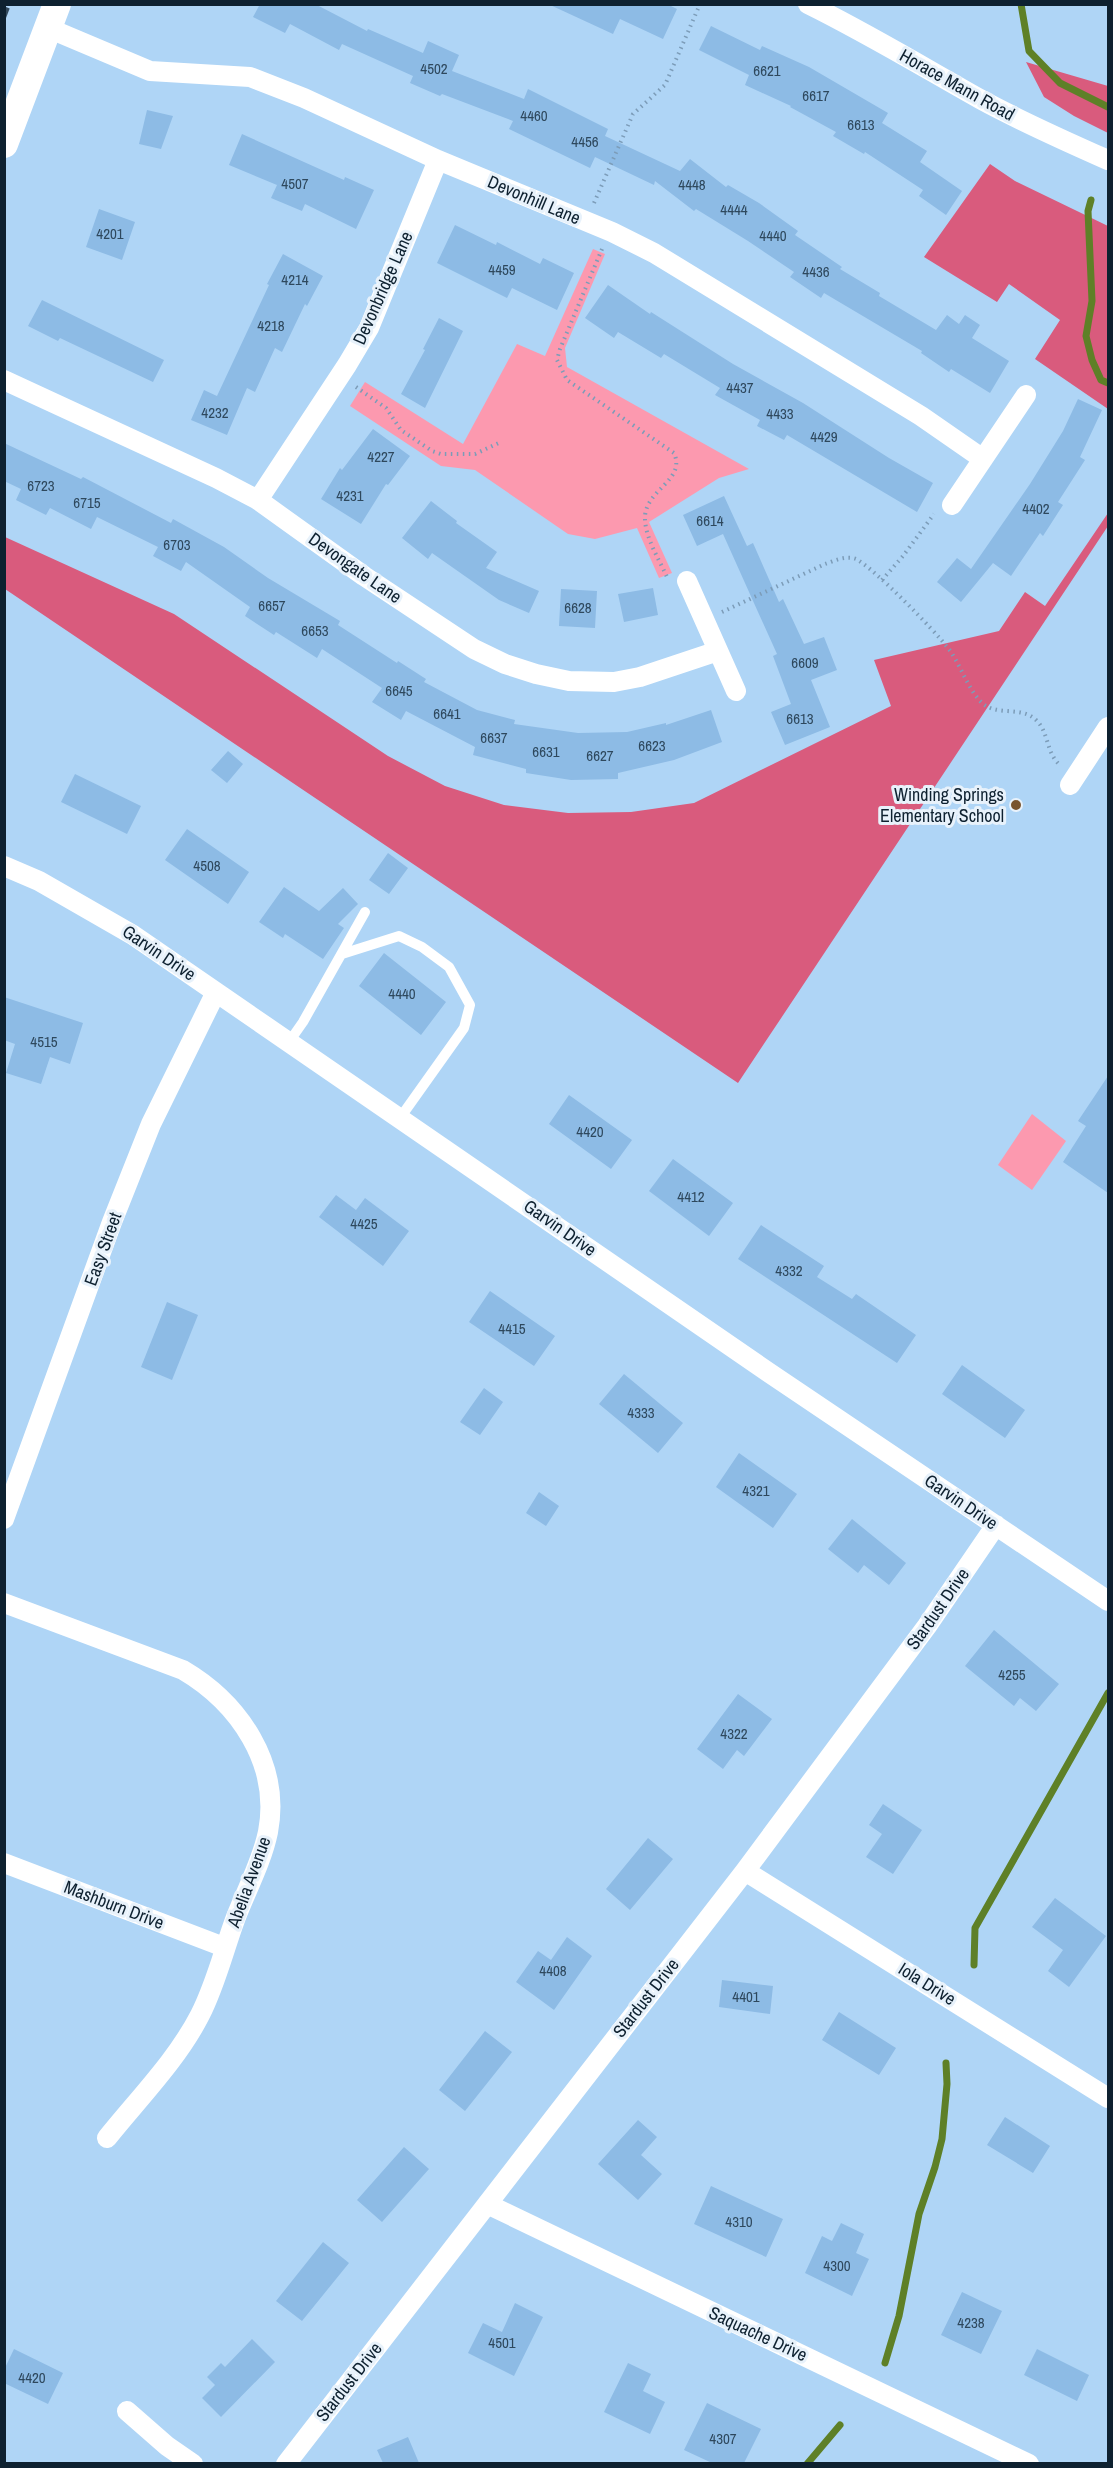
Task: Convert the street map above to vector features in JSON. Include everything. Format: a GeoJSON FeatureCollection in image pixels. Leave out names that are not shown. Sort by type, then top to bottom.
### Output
{"type":"FeatureCollection","features":[{"type":"Feature","properties":{"kind":"main road"},"geometry":{"type":"LineString","coordinates":[[4,144],[52,16]]}},
{"type":"Feature","properties":{"kind":"street","name":"Horace Mann Road"},"geometry":{"type":"LineString","coordinates":[[808,4],[848,24],[982,100],[1041,130],[1108,159]]}},
{"type":"Feature","properties":{"kind":"street","name":"Devonhill Lane"},"geometry":{"type":"LineString","coordinates":[[52,16],[150,71],[250,77],[304,98],[438,160],[612,232],[648,250],[921,416],[983,459]]}},
{"type":"Feature","properties":{"kind":"street","name":"Devonbridge Lane"},"geometry":{"type":"LineString","coordinates":[[258,500],[369,328],[438,160]]}},
{"type":"Feature","properties":{"kind":"street","name":"Devongate Lane"},"geometry":{"type":"LineString","coordinates":[[4,380],[216,478],[258,500],[364,576],[474,649],[505,664],[569,681],[614,682],[662,670],[718,651]]}},
{"type":"Feature","properties":{"kind":"street"},"geometry":{"type":"LineString","coordinates":[[944,508],[983,459],[1026,395]]}},
{"type":"Feature","properties":{"kind":"street"},"geometry":{"type":"LineString","coordinates":[[687,581],[736,691]]}},
{"type":"Feature","properties":{"kind":"street"},"geometry":{"type":"LineString","coordinates":[[1066,776],[1108,727]]}},
{"type":"Feature","properties":{"kind":"street","name":"Garvin Drive"},"geometry":{"type":"LineString","coordinates":[[4,866],[39,881],[103,916],[768,1372],[1108,1601]]}},
{"type":"Feature","properties":{"kind":"street","name":"Easy Street"},"geometry":{"type":"LineString","coordinates":[[5,1515],[108,1233],[147,1135],[216,992]]}},
{"type":"Feature","properties":{"kind":"street","name":"Stardust Drive"},"geometry":{"type":"LineString","coordinates":[[286,2463],[745,1871],[927,1626],[996,1525]]}},
{"type":"Feature","properties":{"kind":"street","name":"Abelia Avenue"},"geometry":{"type":"LineString","coordinates":[[4,1603],[183,1671],[220,1697],[239,1718],[249,1733],[264,1767],[268,1785],[270,1816],[264,1846],[224,1947],[208,1996],[192,2029],[107,2138]]}},
{"type":"Feature","properties":{"kind":"street","name":"Mashburn Drive"},"geometry":{"type":"LineString","coordinates":[[4,1863],[224,1947]]}},
{"type":"Feature","properties":{"kind":"street","name":"Iola Drive"},"geometry":{"type":"LineString","coordinates":[[745,1871],[1108,2098]]}},
{"type":"Feature","properties":{"kind":"street","name":"Saquache Drive"},"geometry":{"type":"LineString","coordinates":[[487,2204],[1029,2463]]}},
{"type":"Feature","properties":{"kind":"street"},"geometry":{"type":"LineString","coordinates":[[127,2411],[167,2445],[193,2463]]}},
{"type":"Feature","properties":{"kind":"lane"},"geometry":{"type":"LineString","coordinates":[[289,1042],[303,1022],[365,912]]}},
{"type":"Feature","properties":{"kind":"lane"},"geometry":{"type":"LineString","coordinates":[[342,954],[399,936],[422,947],[449,967],[470,1005],[464,1028],[400,1118]]}},
{"type":"Feature","properties":{"kind":"path"},"geometry":{"type":"LineString","coordinates":[[594,204],[633,114],[665,85],[700,4]]}},
{"type":"Feature","properties":{"kind":"path"},"geometry":{"type":"LineString","coordinates":[[603,248],[557,360],[567,380],[674,453],[678,462],[676,471],[651,499],[645,519],[647,530],[667,578]]}},
{"type":"Feature","properties":{"kind":"path"},"geometry":{"type":"LineString","coordinates":[[356,387],[386,408],[401,430],[432,452],[475,454],[501,442]]}},
{"type":"Feature","properties":{"kind":"path"},"geometry":{"type":"LineString","coordinates":[[882,580],[944,508]]}},
{"type":"Feature","properties":{"kind":"path"},"geometry":{"type":"LineString","coordinates":[[717,614],[839,559],[856,559],[882,580],[948,648],[968,684],[984,704],[1001,711],[1023,711],[1038,721],[1046,737],[1049,751],[1066,776]]}},
{"type":"Feature","properties":{"kind":"shaded area"},"geometry":{"type":"Polygon","coordinates":[[[1026,62],[1108,86],[1108,133],[1074,116],[1044,97],[1026,62]]]}},
{"type":"Feature","properties":{"kind":"shaded area"},"geometry":{"type":"Polygon","coordinates":[[[990,164],[1015,181],[1108,226],[1108,409],[1035,359],[1060,320],[1009,284],[997,302],[924,257],[990,164]]]}},
{"type":"Feature","properties":{"kind":"shaded area"},"geometry":{"type":"Polygon","coordinates":[[[593,249],[605,254],[565,348],[567,367],[749,469],[719,478],[649,522],[672,573],[659,578],[637,528],[595,539],[568,534],[475,470],[441,466],[350,406],[365,382],[463,444],[517,344],[545,356],[593,249]]]}},
{"type":"Feature","properties":{"kind":"shaded area"},"geometry":{"type":"Polygon","coordinates":[[[1108,513],[1108,526],[738,1083],[5,589],[5,537],[174,614],[388,756],[445,786],[504,805],[568,813],[631,812],[694,803],[891,706],[874,660],[999,631],[1025,592],[1045,606],[1108,513]]]}},
{"type":"Feature","properties":{"kind":"shaded area"},"geometry":{"type":"Polygon","coordinates":[[[1032,1114],[1066,1141],[1032,1190],[998,1165],[1032,1114]]]}},
{"type":"Feature","properties":{"kind":"building"},"geometry":{"type":"Polygon","coordinates":[[[260,4],[315,4],[367,31],[368,29],[423,53],[428,41],[459,55],[452,71],[524,99],[528,89],[608,129],[605,136],[680,171],[690,159],[726,187],[728,185],[759,203],[798,231],[795,235],[842,267],[840,269],[880,293],[879,296],[936,330],[947,315],[959,324],[965,315],[980,325],[972,338],[1009,361],[990,393],[951,369],[949,372],[921,353],[922,351],[824,293],[821,298],[790,277],[794,272],[696,209],[694,211],[655,181],[654,185],[595,157],[590,168],[509,129],[513,121],[442,94],[440,96],[410,83],[413,76],[342,44],[339,50],[290,24],[285,33],[253,17],[260,4]]]}},
{"type":"Feature","properties":{"kind":"building"},"geometry":{"type":"Polygon","coordinates":[[[548,4],[667,4],[677,9],[663,39],[620,19],[613,34],[548,4]]]}},
{"type":"Feature","properties":{"kind":"building"},"geometry":{"type":"Polygon","coordinates":[[[711,26],[760,50],[762,46],[809,67],[888,113],[882,123],[927,151],[920,162],[962,191],[946,215],[919,196],[923,190],[865,152],[864,154],[833,136],[836,132],[791,106],[745,85],[749,75],[699,50],[711,26]]]}},
{"type":"Feature","properties":{"kind":"building"},"geometry":{"type":"Polygon","coordinates":[[[147,110],[173,116],[161,149],[139,144],[147,110]]]}},
{"type":"Feature","properties":{"kind":"building"},"geometry":{"type":"Polygon","coordinates":[[[242,134],[344,180],[345,177],[374,190],[356,229],[305,204],[302,211],[271,198],[277,185],[229,165],[242,134]]]}},
{"type":"Feature","properties":{"kind":"building"},"geometry":{"type":"Polygon","coordinates":[[[99,209],[135,222],[122,260],[86,247],[99,209]]]}},
{"type":"Feature","properties":{"kind":"building"},"geometry":{"type":"Polygon","coordinates":[[[455,225],[496,245],[497,242],[540,264],[543,258],[574,273],[557,310],[512,288],[507,298],[437,263],[455,225]]]}},
{"type":"Feature","properties":{"kind":"building"},"geometry":{"type":"Polygon","coordinates":[[[283,254],[323,276],[307,306],[305,304],[282,352],[275,348],[255,392],[247,388],[227,435],[191,420],[204,390],[217,396],[269,285],[267,284],[283,254]]]}},
{"type":"Feature","properties":{"kind":"building"},"geometry":{"type":"Polygon","coordinates":[[[608,285],[650,314],[651,312],[733,364],[803,403],[933,483],[917,512],[787,435],[784,440],[757,426],[760,420],[715,395],[720,388],[664,354],[661,358],[618,332],[614,338],[585,318],[608,285]]]}},
{"type":"Feature","properties":{"kind":"building"},"geometry":{"type":"Polygon","coordinates":[[[42,300],[164,360],[153,382],[60,338],[58,341],[28,326],[42,300]]]}},
{"type":"Feature","properties":{"kind":"building"},"geometry":{"type":"Polygon","coordinates":[[[439,318],[463,331],[425,408],[401,394],[439,318]]]}},
{"type":"Feature","properties":{"kind":"building"},"geometry":{"type":"Polygon","coordinates":[[[1078,399],[1102,410],[1080,457],[1085,460],[1058,502],[1063,505],[1043,536],[1040,533],[1011,576],[993,563],[961,602],[937,582],[957,558],[971,569],[1030,484],[1063,431],[1078,399]]]}},
{"type":"Feature","properties":{"kind":"building"},"geometry":{"type":"Polygon","coordinates":[[[373,429],[410,456],[388,485],[386,484],[361,524],[321,499],[340,468],[342,470],[373,429]]]}},
{"type":"Feature","properties":{"kind":"building"},"geometry":{"type":"Polygon","coordinates":[[[4,443],[81,479],[83,477],[171,523],[173,519],[224,547],[268,578],[340,621],[338,625],[426,679],[424,682],[477,710],[515,720],[514,724],[578,733],[627,732],[666,723],[666,725],[711,710],[722,742],[674,760],[618,773],[618,779],[571,780],[526,773],[526,769],[473,755],[475,747],[406,711],[401,720],[372,702],[382,688],[322,649],[317,658],[276,632],[274,635],[245,616],[250,607],[186,562],[181,571],[153,556],[158,547],[97,517],[91,529],[50,508],[46,515],[16,500],[21,489],[4,481],[4,443]]]}},
{"type":"Feature","properties":{"kind":"building"},"geometry":{"type":"Polygon","coordinates":[[[724,496],[747,546],[753,543],[779,602],[783,599],[804,644],[824,637],[837,670],[811,680],[830,727],[785,745],[771,712],[791,704],[773,656],[777,654],[723,534],[697,546],[683,515],[724,496]]]}},
{"type":"Feature","properties":{"kind":"building"},"geometry":{"type":"Polygon","coordinates":[[[431,501],[457,521],[456,523],[497,552],[486,568],[539,591],[529,613],[499,600],[432,553],[428,559],[402,538],[431,501]]]}},
{"type":"Feature","properties":{"kind":"building"},"geometry":{"type":"Polygon","coordinates":[[[653,588],[658,615],[624,622],[618,594],[653,588]]]}},
{"type":"Feature","properties":{"kind":"building"},"geometry":{"type":"Polygon","coordinates":[[[561,589],[597,591],[595,628],[559,626],[561,589]]]}},
{"type":"Feature","properties":{"kind":"building"},"geometry":{"type":"Polygon","coordinates":[[[228,751],[243,764],[227,783],[211,770],[228,751]]]}},
{"type":"Feature","properties":{"kind":"building"},"geometry":{"type":"Polygon","coordinates":[[[75,774],[141,806],[127,834],[61,802],[75,774]]]}},
{"type":"Feature","properties":{"kind":"building"},"geometry":{"type":"Polygon","coordinates":[[[187,829],[249,872],[228,904],[165,860],[187,829]]]}},
{"type":"Feature","properties":{"kind":"building"},"geometry":{"type":"Polygon","coordinates":[[[388,853],[408,868],[389,894],[369,880],[388,853]]]}},
{"type":"Feature","properties":{"kind":"building"},"geometry":{"type":"Polygon","coordinates":[[[284,887],[319,911],[343,888],[358,904],[338,924],[344,928],[323,959],[285,934],[283,938],[259,922],[284,887]]]}},
{"type":"Feature","properties":{"kind":"building"},"geometry":{"type":"Polygon","coordinates":[[[384,953],[446,1002],[421,1035],[359,986],[384,953]]]}},
{"type":"Feature","properties":{"kind":"building"},"geometry":{"type":"Polygon","coordinates":[[[4,997],[83,1023],[70,1064],[50,1057],[41,1084],[6,1073],[15,1044],[4,1040],[4,997]]]}},
{"type":"Feature","properties":{"kind":"building"},"geometry":{"type":"Polygon","coordinates":[[[1108,1076],[1108,1193],[1063,1162],[1086,1126],[1078,1121],[1108,1076]]]}},
{"type":"Feature","properties":{"kind":"building"},"geometry":{"type":"Polygon","coordinates":[[[569,1095],[632,1140],[611,1169],[549,1124],[569,1095]]]}},
{"type":"Feature","properties":{"kind":"building"},"geometry":{"type":"Polygon","coordinates":[[[673,1159],[733,1203],[709,1236],[649,1191],[673,1159]]]}},
{"type":"Feature","properties":{"kind":"building"},"geometry":{"type":"Polygon","coordinates":[[[336,1195],[356,1210],[365,1198],[409,1231],[383,1266],[319,1217],[336,1195]]]}},
{"type":"Feature","properties":{"kind":"building"},"geometry":{"type":"Polygon","coordinates":[[[761,1225],[824,1266],[817,1277],[852,1299],[856,1294],[916,1335],[897,1363],[738,1259],[761,1225]]]}},
{"type":"Feature","properties":{"kind":"building"},"geometry":{"type":"Polygon","coordinates":[[[490,1291],[555,1336],[534,1366],[469,1322],[490,1291]]]}},
{"type":"Feature","properties":{"kind":"building"},"geometry":{"type":"Polygon","coordinates":[[[167,1302],[198,1315],[172,1380],[141,1367],[167,1302]]]}},
{"type":"Feature","properties":{"kind":"building"},"geometry":{"type":"Polygon","coordinates":[[[962,1365],[1025,1410],[1005,1438],[942,1394],[962,1365]]]}},
{"type":"Feature","properties":{"kind":"building"},"geometry":{"type":"Polygon","coordinates":[[[624,1374],[683,1423],[658,1453],[599,1404],[624,1374]]]}},
{"type":"Feature","properties":{"kind":"building"},"geometry":{"type":"Polygon","coordinates":[[[484,1388],[503,1402],[480,1435],[460,1422],[484,1388]]]}},
{"type":"Feature","properties":{"kind":"building"},"geometry":{"type":"Polygon","coordinates":[[[739,1453],[797,1494],[773,1528],[716,1487],[739,1453]]]}},
{"type":"Feature","properties":{"kind":"building"},"geometry":{"type":"Polygon","coordinates":[[[539,1492],[559,1506],[546,1526],[526,1513],[539,1492]]]}},
{"type":"Feature","properties":{"kind":"building"},"geometry":{"type":"Polygon","coordinates":[[[852,1519],[906,1563],[889,1585],[864,1565],[858,1573],[828,1549],[852,1519]]]}},
{"type":"Feature","properties":{"kind":"building"},"geometry":{"type":"Polygon","coordinates":[[[994,1630],[1059,1684],[1036,1711],[1020,1698],[1014,1706],[965,1666],[994,1630]]]}},
{"type":"Feature","properties":{"kind":"building"},"geometry":{"type":"Polygon","coordinates":[[[738,1694],[772,1719],[744,1756],[737,1750],[723,1769],[697,1749],[738,1694]]]}},
{"type":"Feature","properties":{"kind":"building"},"geometry":{"type":"Polygon","coordinates":[[[883,1804],[922,1830],[893,1874],[866,1857],[882,1834],[869,1825],[883,1804]]]}},
{"type":"Feature","properties":{"kind":"building"},"geometry":{"type":"Polygon","coordinates":[[[648,1838],[673,1859],[630,1910],[606,1889],[648,1838]]]}},
{"type":"Feature","properties":{"kind":"building"},"geometry":{"type":"Polygon","coordinates":[[[1055,1898],[1106,1936],[1069,1987],[1048,1971],[1063,1950],[1032,1927],[1055,1898]]]}},
{"type":"Feature","properties":{"kind":"building"},"geometry":{"type":"Polygon","coordinates":[[[567,1937],[592,1956],[554,2010],[516,1982],[538,1951],[551,1960],[567,1937]]]}},
{"type":"Feature","properties":{"kind":"building"},"geometry":{"type":"Polygon","coordinates":[[[722,1980],[773,1986],[770,2014],[719,2007],[722,1980]]]}},
{"type":"Feature","properties":{"kind":"building"},"geometry":{"type":"Polygon","coordinates":[[[839,2012],[896,2048],[879,2075],[822,2040],[839,2012]]]}},
{"type":"Feature","properties":{"kind":"building"},"geometry":{"type":"Polygon","coordinates":[[[485,2031],[512,2052],[465,2111],[439,2090],[485,2031]]]}},
{"type":"Feature","properties":{"kind":"building"},"geometry":{"type":"Polygon","coordinates":[[[1005,2117],[1050,2146],[1033,2173],[987,2145],[1005,2117]]]}},
{"type":"Feature","properties":{"kind":"building"},"geometry":{"type":"Polygon","coordinates":[[[638,2120],[657,2137],[641,2155],[662,2174],[638,2200],[598,2164],[638,2120]]]}},
{"type":"Feature","properties":{"kind":"building"},"geometry":{"type":"Polygon","coordinates":[[[404,2147],[429,2169],[382,2222],[357,2200],[404,2147]]]}},
{"type":"Feature","properties":{"kind":"building"},"geometry":{"type":"Polygon","coordinates":[[[711,2186],[783,2219],[766,2257],[694,2224],[711,2186]]]}},
{"type":"Feature","properties":{"kind":"building"},"geometry":{"type":"Polygon","coordinates":[[[841,2223],[864,2234],[856,2253],[869,2259],[852,2296],[805,2273],[822,2236],[832,2241],[841,2223]]]}},
{"type":"Feature","properties":{"kind":"building"},"geometry":{"type":"Polygon","coordinates":[[[323,2242],[349,2263],[302,2321],[276,2301],[323,2242]]]}},
{"type":"Feature","properties":{"kind":"building"},"geometry":{"type":"Polygon","coordinates":[[[962,2292],[1002,2311],[981,2354],[941,2335],[962,2292]]]}},
{"type":"Feature","properties":{"kind":"building"},"geometry":{"type":"Polygon","coordinates":[[[515,2303],[543,2317],[514,2376],[468,2353],[483,2323],[502,2332],[515,2303]]]}},
{"type":"Feature","properties":{"kind":"building"},"geometry":{"type":"Polygon","coordinates":[[[252,2339],[275,2362],[221,2417],[202,2398],[215,2385],[207,2377],[221,2363],[225,2367],[252,2339]]]}},
{"type":"Feature","properties":{"kind":"building"},"geometry":{"type":"Polygon","coordinates":[[[14,2349],[63,2373],[48,2404],[4,2383],[4,2370],[14,2349]]]}},
{"type":"Feature","properties":{"kind":"building"},"geometry":{"type":"Polygon","coordinates":[[[1037,2349],[1089,2375],[1077,2401],[1024,2375],[1037,2349]]]}},
{"type":"Feature","properties":{"kind":"building"},"geometry":{"type":"Polygon","coordinates":[[[628,2363],[651,2374],[643,2391],[665,2402],[650,2434],[604,2412],[628,2363]]]}},
{"type":"Feature","properties":{"kind":"building"},"geometry":{"type":"Polygon","coordinates":[[[707,2403],[761,2429],[744,2463],[712,2463],[684,2450],[707,2403]]]}},
{"type":"Feature","properties":{"kind":"building"},"geometry":{"type":"Polygon","coordinates":[[[408,2437],[419,2463],[383,2463],[377,2450],[408,2437]]]}},
{"type":"Feature","properties":{"kind":"waterway"},"geometry":{"type":"LineString","coordinates":[[1021,4],[1029,51],[1060,83],[1108,107]]}},
{"type":"Feature","properties":{"kind":"waterway"},"geometry":{"type":"LineString","coordinates":[[1091,200],[1088,211],[1092,301],[1086,336],[1092,360],[1101,380],[1108,383]]}},
{"type":"Feature","properties":{"kind":"waterway"},"geometry":{"type":"LineString","coordinates":[[974,1965],[975,1928],[1108,1693]]}},
{"type":"Feature","properties":{"kind":"waterway"},"geometry":{"type":"LineString","coordinates":[[885,2363],[899,2316],[919,2214],[942,2139],[947,2084],[946,2063]]}},
{"type":"Feature","properties":{"kind":"waterway"},"geometry":{"type":"LineString","coordinates":[[807,2464],[840,2425]]}},
{"type":"Feature","properties":{"kind":"railway"},"geometry":{"type":"LineString","coordinates":[[4,17],[9,4]]}},
{"type":"Feature","properties":{"kind":"place","name":"Winding Springs Elementary School"},"geometry":{"type":"Point","coordinates":[1016,805]}}]}
